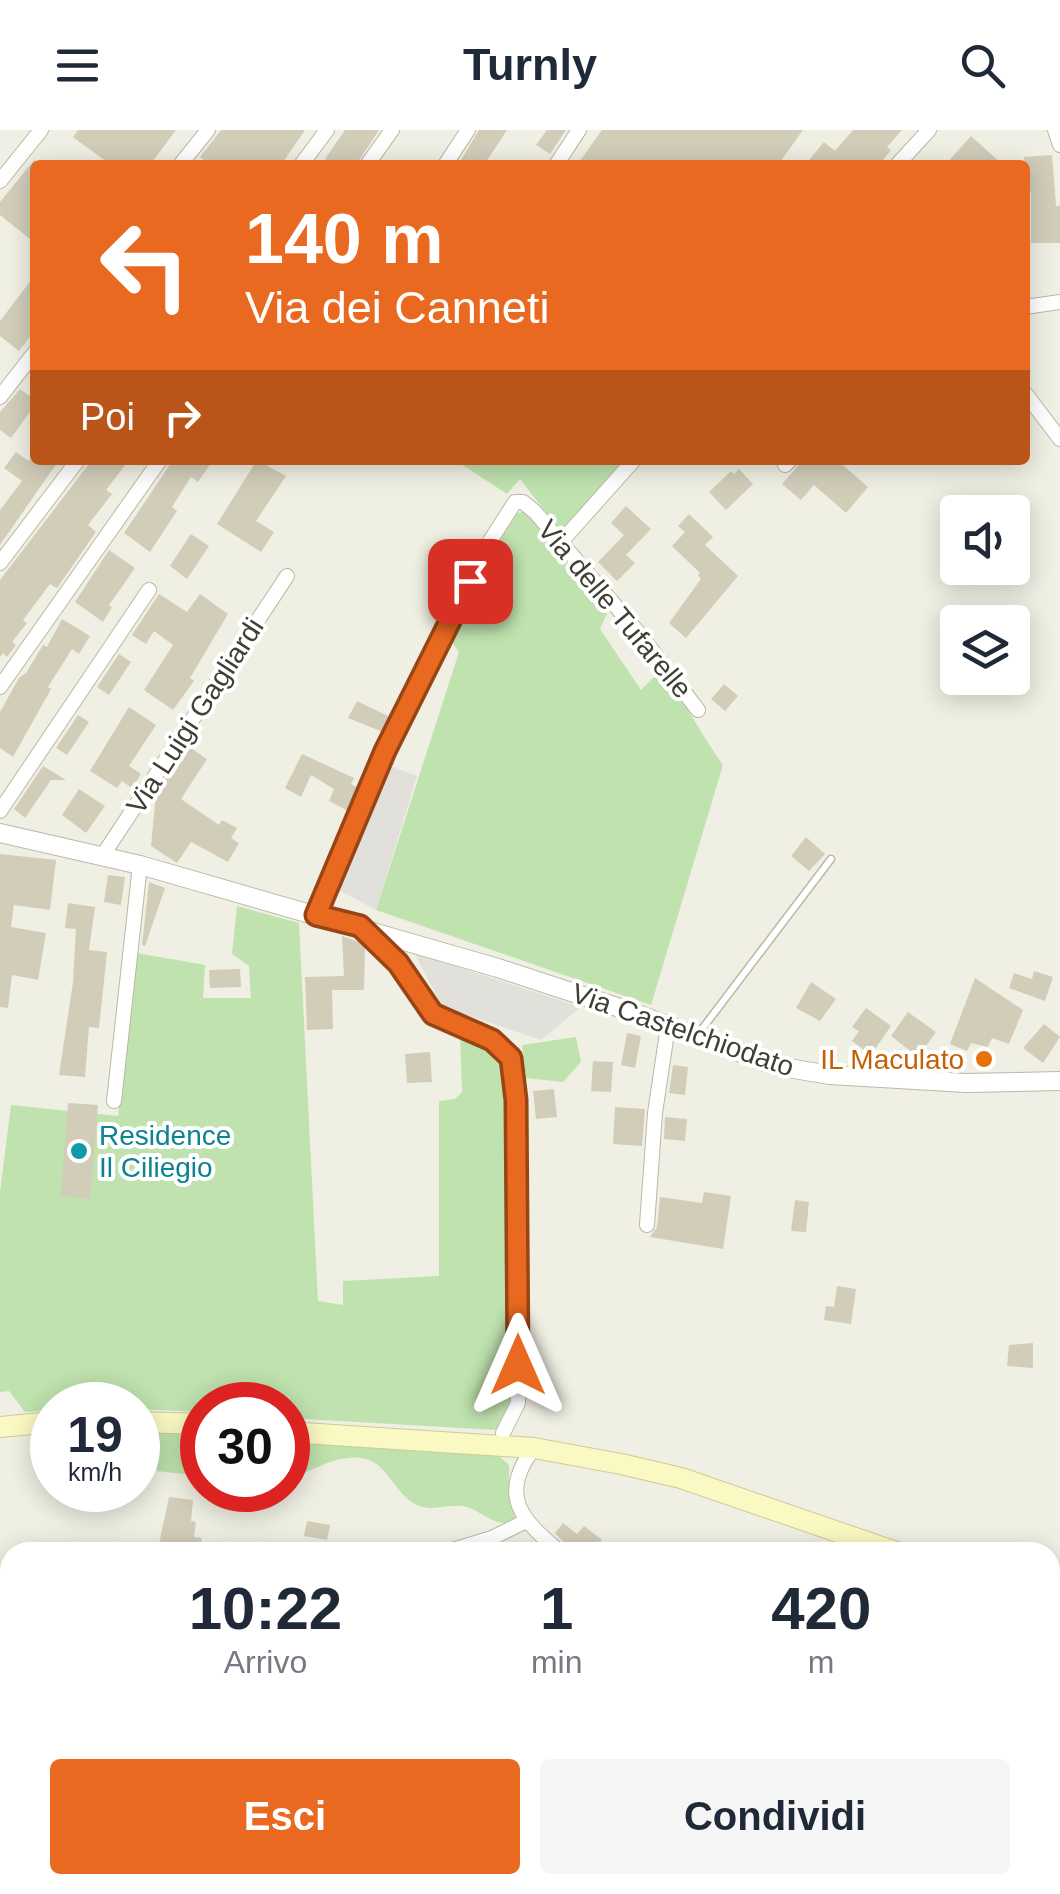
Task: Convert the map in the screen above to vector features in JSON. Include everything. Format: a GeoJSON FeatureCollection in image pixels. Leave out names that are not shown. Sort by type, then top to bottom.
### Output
{"type":"FeatureCollection","features":[{"type":"Feature","properties":{"kind":"main road"},"geometry":{"type":"LineString","coordinates":[[0,1427],[30,1424]]}},
{"type":"Feature","properties":{"kind":"main road"},"geometry":{"type":"LineString","coordinates":[[310,1433],[534,1448],[681,1478],[867,1542]]}},
{"type":"Feature","properties":{"kind":"street"},"geometry":{"type":"LineString","coordinates":[[0,181],[40,130]]}},
{"type":"Feature","properties":{"kind":"street"},"geometry":{"type":"LineString","coordinates":[[184,160],[208,130]]}},
{"type":"Feature","properties":{"kind":"street"},"geometry":{"type":"LineString","coordinates":[[305,160],[328,130]]}},
{"type":"Feature","properties":{"kind":"street"},"geometry":{"type":"LineString","coordinates":[[371,160],[392,130]]}},
{"type":"Feature","properties":{"kind":"street"},"geometry":{"type":"LineString","coordinates":[[448,160],[468,130]]}},
{"type":"Feature","properties":{"kind":"street"},"geometry":{"type":"LineString","coordinates":[[559,160],[579,130]]}},
{"type":"Feature","properties":{"kind":"street"},"geometry":{"type":"LineString","coordinates":[[902,160],[928,130]]}},
{"type":"Feature","properties":{"kind":"street"},"geometry":{"type":"LineString","coordinates":[[1056,130],[1060,144]]}},
{"type":"Feature","properties":{"kind":"street"},"geometry":{"type":"LineString","coordinates":[[1030,305],[1060,302]]}},
{"type":"Feature","properties":{"kind":"street"},"geometry":{"type":"LineString","coordinates":[[0,397],[30,358]]}},
{"type":"Feature","properties":{"kind":"street"},"geometry":{"type":"LineString","coordinates":[[1030,399],[1060,439]]}},
{"type":"Feature","properties":{"kind":"street"},"geometry":{"type":"LineString","coordinates":[[0,563],[74,465]]}},
{"type":"Feature","properties":{"kind":"street"},"geometry":{"type":"LineString","coordinates":[[0,687],[156,465]]}},
{"type":"Feature","properties":{"kind":"street"},"geometry":{"type":"LineString","coordinates":[[561,542],[630,465]]}},
{"type":"Feature","properties":{"kind":"street","name":"Via delle Tufarelle"},"geometry":{"type":"LineString","coordinates":[[316,915],[385,751],[515,502],[523,502],[561,542],[698,710]]}},
{"type":"Feature","properties":{"kind":"street","name":"Via Luigi Gagliardi"},"geometry":{"type":"LineString","coordinates":[[103,855],[286,576]]}},
{"type":"Feature","properties":{"kind":"street"},"geometry":{"type":"LineString","coordinates":[[0,811],[149,590]]}},
{"type":"Feature","properties":{"kind":"street","name":"Via Castelchiodato"},"geometry":{"type":"LineString","coordinates":[[0,834],[103,855],[360,926],[498,968],[764,1062],[830,1076],[966,1084],[1060,1081]]}},
{"type":"Feature","properties":{"kind":"street"},"geometry":{"type":"LineString","coordinates":[[114,1102],[140,865]]}},
{"type":"Feature","properties":{"kind":"street"},"geometry":{"type":"LineString","coordinates":[[360,926],[398,963],[433,1014],[492,1040],[506,1050],[513,1062],[518,1403],[503,1433]]}},
{"type":"Feature","properties":{"kind":"street"},"geometry":{"type":"LineString","coordinates":[[647,1225],[655,1114],[668,1026]]}},
{"type":"Feature","properties":{"kind":"street"},"geometry":{"type":"LineString","coordinates":[[534,1448],[523,1464],[517,1484],[518,1501],[524,1522],[548,1542]]}},
{"type":"Feature","properties":{"kind":"street"},"geometry":{"type":"LineString","coordinates":[[479,1542],[524,1522]]}},
{"type":"Feature","properties":{"kind":"lane"},"geometry":{"type":"LineString","coordinates":[[696,1037],[831,859]]}},
{"type":"Feature","properties":{"kind":"green space"},"geometry":{"type":"Polygon","coordinates":[[[463,465],[621,465],[561,532],[520,479],[507,494],[463,465]]]}},
{"type":"Feature","properties":{"kind":"green space"},"geometry":{"type":"Polygon","coordinates":[[[525,511],[610,606],[600,629],[641,690],[661,670],[723,765],[651,1005],[376,910],[459,652],[450,640],[511,515],[525,511]]]}},
{"type":"Feature","properties":{"kind":"green space"},"geometry":{"type":"Polygon","coordinates":[[[237,906],[299,923],[318,1301],[343,1305],[343,1281],[439,1276],[439,1101],[455,1099],[462,1092],[460,1034],[499,1056],[508,1072],[514,1405],[497,1430],[310,1419],[310,1382],[180,1382],[180,1411],[160,1410],[160,1382],[30,1382],[30,1412],[25,1412],[9,1391],[0,1392],[0,1192],[11,1105],[118,1116],[137,953],[205,965],[203,998],[251,998],[249,966],[232,954],[237,906]]]}},
{"type":"Feature","properties":{"kind":"green space"},"geometry":{"type":"Polygon","coordinates":[[[576,1037],[581,1062],[563,1082],[526,1078],[522,1045],[576,1037]]]}},
{"type":"Feature","properties":{"kind":"green space"},"geometry":{"type":"Polygon","coordinates":[[[160,1432],[180,1434],[180,1474],[160,1471],[160,1432]]]}},
{"type":"Feature","properties":{"kind":"green space"},"geometry":{"type":"Polygon","coordinates":[[[310,1442],[498,1455],[509,1465],[515,1518],[513,1522],[502,1523],[463,1506],[422,1507],[406,1497],[383,1470],[361,1458],[310,1471],[310,1442]]]}},
{"type":"Feature","properties":{"kind":"shaded area"},"geometry":{"type":"Polygon","coordinates":[[[385,764],[417,776],[376,910],[335,888],[385,764]]]}},
{"type":"Feature","properties":{"kind":"shaded area"},"geometry":{"type":"Polygon","coordinates":[[[414,953],[581,1007],[541,1040],[443,1007],[414,953]]]}},
{"type":"Feature","properties":{"kind":"building"},"geometry":{"type":"Polygon","coordinates":[[[78,130],[176,130],[154,160],[104,160],[73,137],[78,130]]]}},
{"type":"Feature","properties":{"kind":"building"},"geometry":{"type":"Polygon","coordinates":[[[221,130],[305,130],[284,160],[200,157],[221,130]]]}},
{"type":"Feature","properties":{"kind":"building"},"geometry":{"type":"Polygon","coordinates":[[[345,130],[379,130],[359,160],[325,159],[345,130]]]}},
{"type":"Feature","properties":{"kind":"building"},"geometry":{"type":"Polygon","coordinates":[[[479,130],[507,130],[487,160],[461,160],[479,130]]]}},
{"type":"Feature","properties":{"kind":"building"},"geometry":{"type":"Polygon","coordinates":[[[547,130],[566,130],[550,154],[536,145],[547,130]]]}},
{"type":"Feature","properties":{"kind":"building"},"geometry":{"type":"Polygon","coordinates":[[[602,130],[803,130],[782,160],[581,160],[602,130]]]}},
{"type":"Feature","properties":{"kind":"building"},"geometry":{"type":"Polygon","coordinates":[[[853,130],[902,130],[887,147],[891,150],[883,160],[809,160],[824,142],[835,151],[853,130]]]}},
{"type":"Feature","properties":{"kind":"building"},"geometry":{"type":"Polygon","coordinates":[[[971,136],[997,160],[949,160],[971,136]]]}},
{"type":"Feature","properties":{"kind":"building"},"geometry":{"type":"Polygon","coordinates":[[[1052,155],[1056,206],[1060,206],[1060,243],[1031,243],[1030,160],[1024,157],[1052,155]]]}},
{"type":"Feature","properties":{"kind":"building"},"geometry":{"type":"Polygon","coordinates":[[[30,165],[30,239],[0,215],[0,202],[30,165]]]}},
{"type":"Feature","properties":{"kind":"building"},"geometry":{"type":"Polygon","coordinates":[[[30,282],[30,337],[19,351],[0,336],[0,321],[30,282]]]}},
{"type":"Feature","properties":{"kind":"building"},"geometry":{"type":"Polygon","coordinates":[[[20,389],[30,396],[30,412],[11,438],[0,430],[0,412],[20,389]]]}},
{"type":"Feature","properties":{"kind":"building"},"geometry":{"type":"Polygon","coordinates":[[[16,452],[30,460],[30,465],[56,465],[0,545],[0,510],[22,481],[4,468],[16,452]]]}},
{"type":"Feature","properties":{"kind":"building"},"geometry":{"type":"Polygon","coordinates":[[[88,465],[125,465],[106,490],[112,494],[88,525],[96,532],[57,588],[50,584],[23,620],[27,623],[12,642],[16,645],[7,657],[3,653],[0,657],[0,580],[88,465]]]}},
{"type":"Feature","properties":{"kind":"building"},"geometry":{"type":"Polygon","coordinates":[[[170,465],[210,465],[198,482],[191,477],[172,507],[177,511],[150,552],[124,533],[170,465]]]}},
{"type":"Feature","properties":{"kind":"building"},"geometry":{"type":"Polygon","coordinates":[[[254,465],[266,465],[286,476],[256,521],[274,532],[261,552],[217,524],[254,465]]]}},
{"type":"Feature","properties":{"kind":"building"},"geometry":{"type":"Polygon","coordinates":[[[799,465],[843,465],[868,487],[846,513],[814,485],[801,500],[782,484],[799,465]]]}},
{"type":"Feature","properties":{"kind":"building"},"geometry":{"type":"Polygon","coordinates":[[[739,469],[753,484],[726,510],[709,492],[731,471],[734,474],[739,469]]]}},
{"type":"Feature","properties":{"kind":"building"},"geometry":{"type":"Polygon","coordinates":[[[626,506],[651,529],[626,555],[635,563],[617,581],[598,562],[624,535],[611,523],[626,506]]]}},
{"type":"Feature","properties":{"kind":"building"},"geometry":{"type":"Polygon","coordinates":[[[689,514],[713,537],[705,545],[738,576],[686,638],[669,623],[701,579],[700,573],[672,546],[685,532],[678,526],[689,514]]]}},
{"type":"Feature","properties":{"kind":"building"},"geometry":{"type":"Polygon","coordinates":[[[191,534],[209,546],[187,579],[170,566],[191,534]]]}},
{"type":"Feature","properties":{"kind":"building"},"geometry":{"type":"Polygon","coordinates":[[[109,550],[135,568],[109,605],[112,607],[103,622],[75,602],[109,550]]]}},
{"type":"Feature","properties":{"kind":"building"},"geometry":{"type":"Polygon","coordinates":[[[159,594],[187,612],[200,594],[228,614],[190,678],[194,681],[173,710],[144,690],[173,645],[154,631],[146,644],[132,635],[159,594]]]}},
{"type":"Feature","properties":{"kind":"building"},"geometry":{"type":"Polygon","coordinates":[[[62,619],[90,636],[79,654],[72,649],[13,757],[0,748],[0,712],[19,678],[43,645],[47,647],[62,619]]]}},
{"type":"Feature","properties":{"kind":"building"},"geometry":{"type":"Polygon","coordinates":[[[119,654],[131,662],[109,695],[97,687],[119,654]]]}},
{"type":"Feature","properties":{"kind":"building"},"geometry":{"type":"Polygon","coordinates":[[[724,684],[738,696],[725,711],[711,699],[724,684]]]}},
{"type":"Feature","properties":{"kind":"building"},"geometry":{"type":"Polygon","coordinates":[[[357,701],[390,717],[383,732],[348,718],[357,701]]]}},
{"type":"Feature","properties":{"kind":"building"},"geometry":{"type":"Polygon","coordinates":[[[129,707],[156,725],[129,766],[141,774],[132,788],[122,781],[117,788],[90,771],[129,707]]]}},
{"type":"Feature","properties":{"kind":"building"},"geometry":{"type":"Polygon","coordinates":[[[78,715],[89,722],[67,755],[56,748],[78,715]]]}},
{"type":"Feature","properties":{"kind":"building"},"geometry":{"type":"Polygon","coordinates":[[[188,746],[207,759],[181,799],[219,825],[222,820],[237,828],[231,838],[239,843],[228,862],[191,842],[177,863],[151,846],[156,794],[188,746]]]}},
{"type":"Feature","properties":{"kind":"building"},"geometry":{"type":"Polygon","coordinates":[[[302,754],[354,778],[351,784],[358,788],[348,811],[329,801],[334,789],[311,775],[301,797],[285,788],[302,754]]]}},
{"type":"Feature","properties":{"kind":"building"},"geometry":{"type":"Polygon","coordinates":[[[43,766],[66,780],[51,780],[25,818],[14,809],[43,766]]]}},
{"type":"Feature","properties":{"kind":"building"},"geometry":{"type":"Polygon","coordinates":[[[79,789],[105,806],[86,833],[62,815],[79,789]]]}},
{"type":"Feature","properties":{"kind":"building"},"geometry":{"type":"Polygon","coordinates":[[[806,837],[825,854],[809,871],[791,856],[806,837]]]}},
{"type":"Feature","properties":{"kind":"building"},"geometry":{"type":"Polygon","coordinates":[[[0,854],[56,860],[50,910],[14,905],[11,927],[46,933],[38,980],[12,975],[8,1008],[0,1007],[0,854]]]}},
{"type":"Feature","properties":{"kind":"building"},"geometry":{"type":"Polygon","coordinates":[[[108,875],[125,877],[121,905],[104,902],[108,875]]]}},
{"type":"Feature","properties":{"kind":"building"},"geometry":{"type":"Polygon","coordinates":[[[149,882],[165,888],[145,946],[142,945],[149,882]]]}},
{"type":"Feature","properties":{"kind":"building"},"geometry":{"type":"Polygon","coordinates":[[[68,903],[95,907],[89,950],[107,952],[99,1028],[89,1027],[85,1077],[59,1075],[73,982],[76,929],[65,928],[68,903]]]}},
{"type":"Feature","properties":{"kind":"building"},"geometry":{"type":"Polygon","coordinates":[[[342,936],[365,944],[364,990],[332,990],[333,1029],[307,1030],[305,977],[344,976],[342,936]]]}},
{"type":"Feature","properties":{"kind":"building"},"geometry":{"type":"Polygon","coordinates":[[[240,969],[241,987],[210,988],[209,970],[240,969]]]}},
{"type":"Feature","properties":{"kind":"building"},"geometry":{"type":"Polygon","coordinates":[[[1034,971],[1053,977],[1045,1001],[1009,988],[1014,973],[1032,979],[1034,971]]]}},
{"type":"Feature","properties":{"kind":"building"},"geometry":{"type":"Polygon","coordinates":[[[975,978],[1023,1010],[1009,1044],[992,1038],[988,1047],[971,1043],[967,1051],[950,1044],[975,978]]]}},
{"type":"Feature","properties":{"kind":"building"},"geometry":{"type":"Polygon","coordinates":[[[811,982],[836,999],[820,1021],[796,1008],[811,982]]]}},
{"type":"Feature","properties":{"kind":"building"},"geometry":{"type":"Polygon","coordinates":[[[866,1008],[891,1026],[871,1055],[852,1041],[859,1031],[852,1027],[866,1008]]]}},
{"type":"Feature","properties":{"kind":"building"},"geometry":{"type":"Polygon","coordinates":[[[908,1012],[936,1032],[918,1057],[891,1036],[908,1012]]]}},
{"type":"Feature","properties":{"kind":"building"},"geometry":{"type":"Polygon","coordinates":[[[1044,1024],[1060,1037],[1043,1063],[1023,1048],[1044,1024]]]}},
{"type":"Feature","properties":{"kind":"building"},"geometry":{"type":"Polygon","coordinates":[[[627,1033],[641,1036],[635,1068],[621,1065],[627,1033]]]}},
{"type":"Feature","properties":{"kind":"building"},"geometry":{"type":"Polygon","coordinates":[[[430,1052],[432,1082],[407,1083],[405,1054],[430,1052]]]}},
{"type":"Feature","properties":{"kind":"building"},"geometry":{"type":"Polygon","coordinates":[[[593,1061],[613,1062],[611,1092],[591,1091],[593,1061]]]}},
{"type":"Feature","properties":{"kind":"building"},"geometry":{"type":"Polygon","coordinates":[[[673,1065],[688,1067],[685,1095],[669,1093],[673,1065]]]}},
{"type":"Feature","properties":{"kind":"building"},"geometry":{"type":"Polygon","coordinates":[[[554,1089],[557,1117],[536,1119],[533,1091],[554,1089]]]}},
{"type":"Feature","properties":{"kind":"building","name":"Residence Il Ciliegio"},"geometry":{"type":"Polygon","coordinates":[[[68,1103],[98,1105],[90,1199],[61,1196],[68,1103]]]}},
{"type":"Feature","properties":{"kind":"building"},"geometry":{"type":"Polygon","coordinates":[[[615,1107],[645,1109],[642,1146],[613,1144],[615,1107]]]}},
{"type":"Feature","properties":{"kind":"building"},"geometry":{"type":"Polygon","coordinates":[[[665,1117],[687,1119],[685,1141],[664,1139],[665,1117]]]}},
{"type":"Feature","properties":{"kind":"building"},"geometry":{"type":"Polygon","coordinates":[[[704,1192],[731,1196],[723,1249],[650,1237],[657,1227],[660,1197],[702,1203],[704,1192]]]}},
{"type":"Feature","properties":{"kind":"building"},"geometry":{"type":"Polygon","coordinates":[[[795,1200],[809,1202],[806,1232],[791,1231],[795,1200]]]}},
{"type":"Feature","properties":{"kind":"building"},"geometry":{"type":"Polygon","coordinates":[[[837,1286],[856,1289],[851,1324],[824,1320],[826,1306],[834,1307],[837,1286]]]}},
{"type":"Feature","properties":{"kind":"building"},"geometry":{"type":"Polygon","coordinates":[[[1033,1343],[1033,1368],[1007,1366],[1009,1345],[1033,1343]]]}},
{"type":"Feature","properties":{"kind":"building"},"geometry":{"type":"Polygon","coordinates":[[[169,1497],[180,1498],[180,1512],[192,1512],[191,1521],[196,1522],[194,1537],[202,1538],[201,1542],[159,1542],[169,1497]]]}},
{"type":"Feature","properties":{"kind":"building"},"geometry":{"type":"Polygon","coordinates":[[[307,1521],[330,1525],[327,1540],[304,1536],[307,1521]]]}},
{"type":"Feature","properties":{"kind":"building"},"geometry":{"type":"Polygon","coordinates":[[[563,1523],[577,1534],[584,1526],[602,1540],[564,1542],[555,1533],[563,1523]]]}},
{"type":"Feature","properties":{"kind":"place","name":"IL Maculato"},"geometry":{"type":"Point","coordinates":[984,1059]}},
{"type":"Feature","properties":{"kind":"place","name":"Residence Il Ciliegio"},"geometry":{"type":"Point","coordinates":[79,1151]}},
{"type":"Feature","properties":{"kind":"route"},"geometry":{"type":"LineString","coordinates":[[470,581],[385,751],[316,915],[360,926],[405,971],[433,1014],[492,1040],[511,1058],[516,1100],[518,1365]]}}]}
